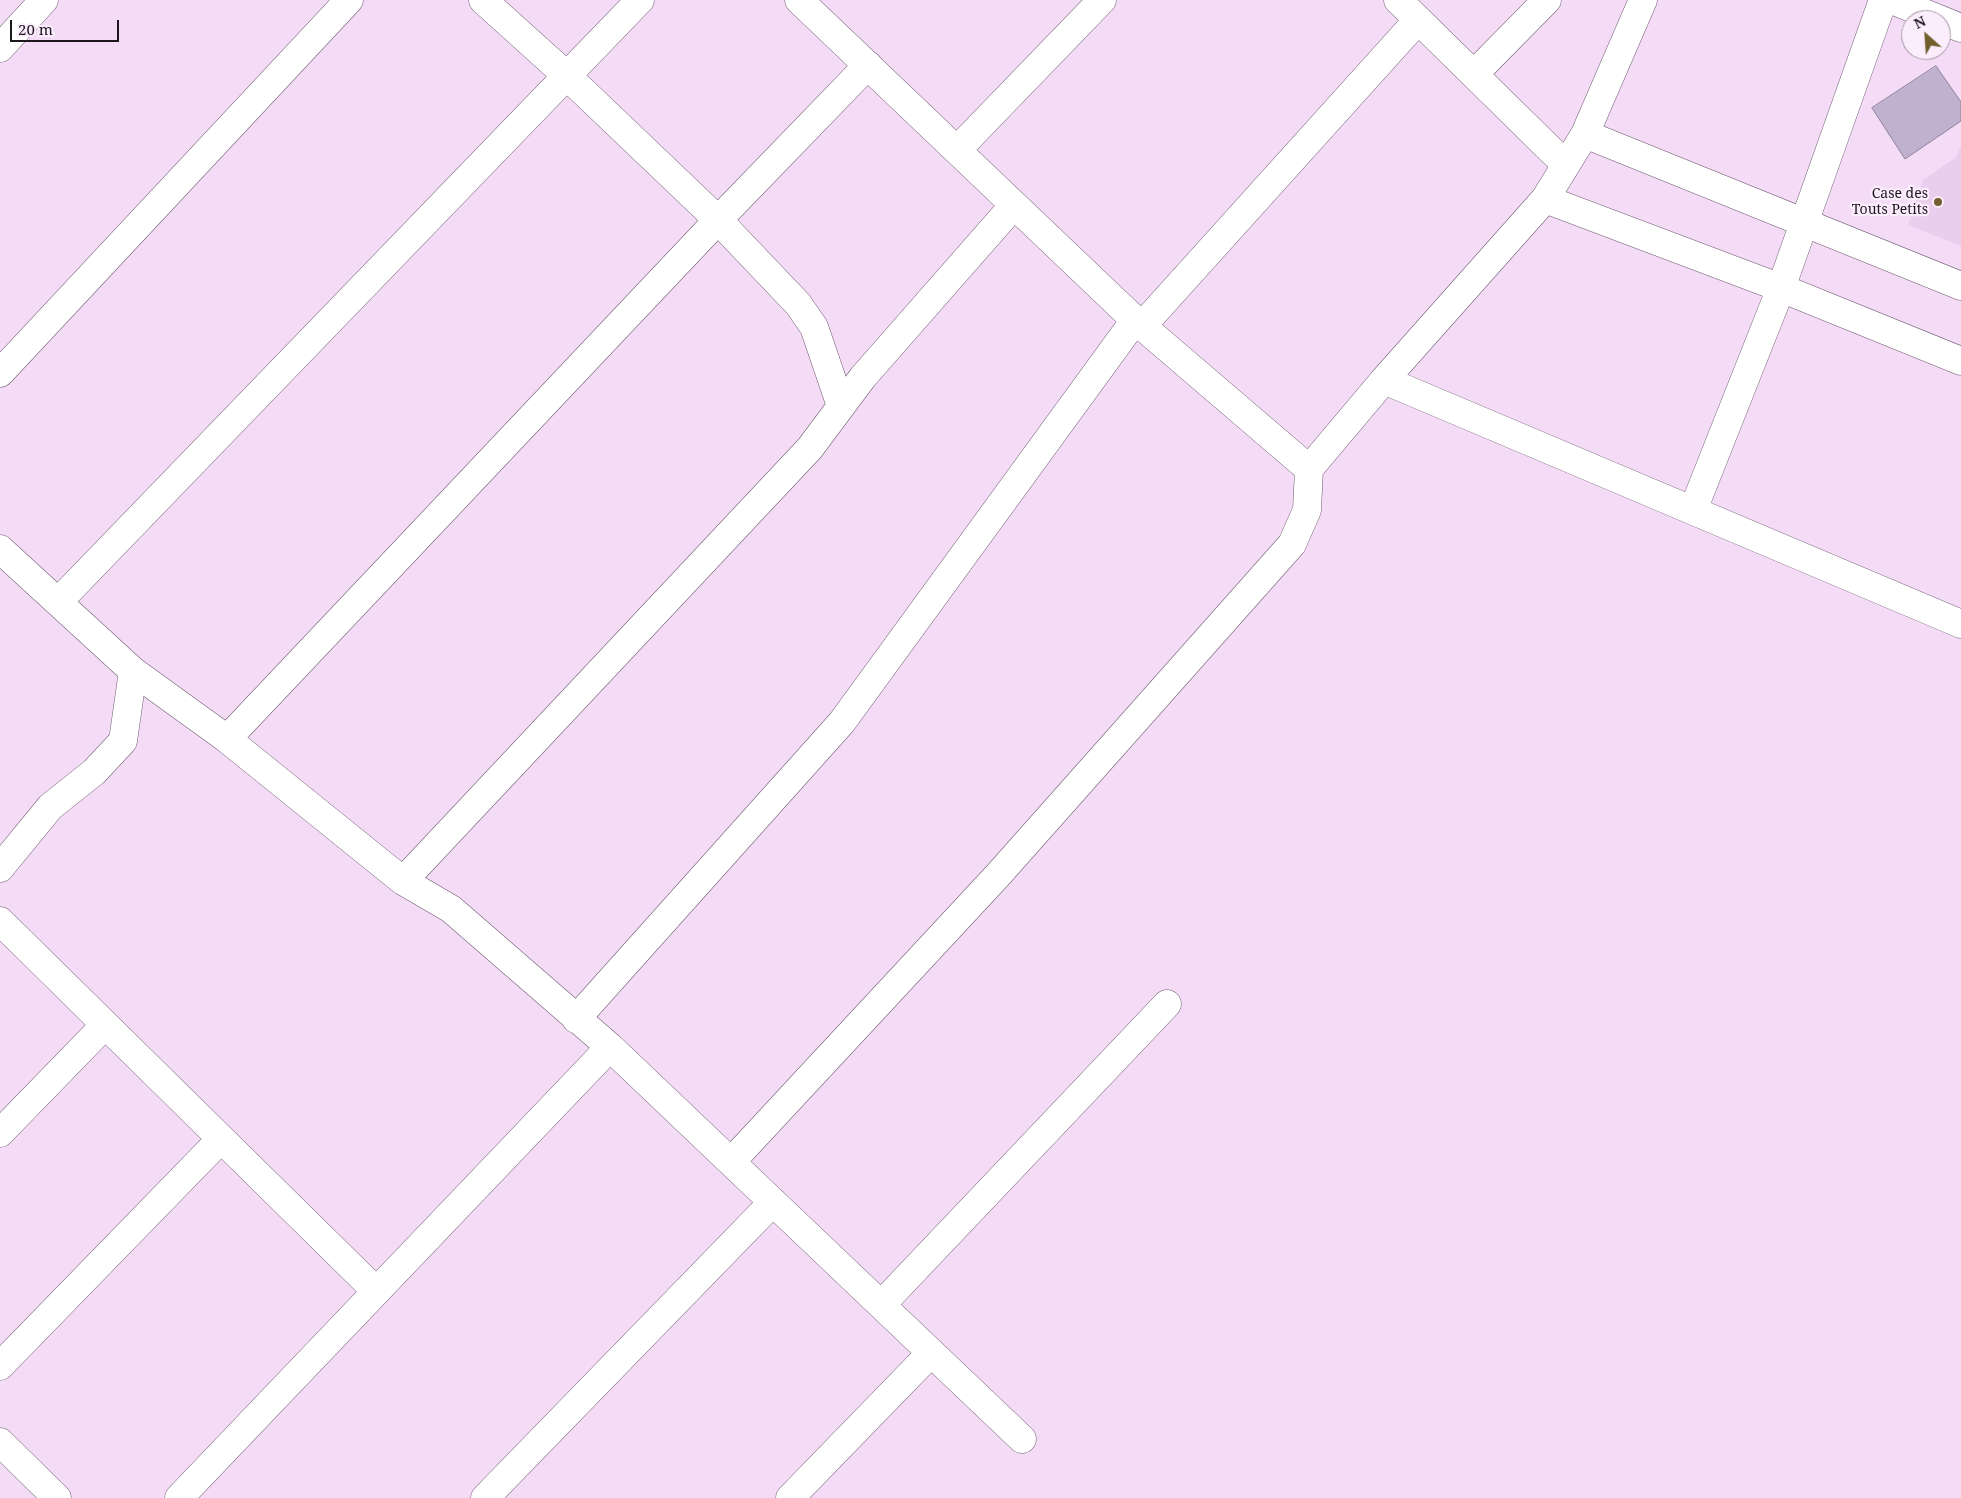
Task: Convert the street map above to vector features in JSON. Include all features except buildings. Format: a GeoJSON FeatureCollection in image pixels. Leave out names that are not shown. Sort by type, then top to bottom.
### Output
{"type":"FeatureCollection","features":[{"type":"Feature","properties":{"kind":"street"},"geometry":{"type":"LineString","coordinates":[[0,48],[44,0]]}},
{"type":"Feature","properties":{"kind":"street"},"geometry":{"type":"LineString","coordinates":[[0,372],[349,0]]}},
{"type":"Feature","properties":{"kind":"street"},"geometry":{"type":"LineString","coordinates":[[483,0],[566,75],[718,220],[798,304],[814,327],[841,406]]}},
{"type":"Feature","properties":{"kind":"street"},"geometry":{"type":"LineString","coordinates":[[58,602],[640,0]]}},
{"type":"Feature","properties":{"kind":"street"},"geometry":{"type":"LineString","coordinates":[[957,150],[1102,0]]}},
{"type":"Feature","properties":{"kind":"street"},"geometry":{"type":"LineString","coordinates":[[1398,0],[1566,165]]}},
{"type":"Feature","properties":{"kind":"street"},"geometry":{"type":"LineString","coordinates":[[1474,74],[1547,0]]}},
{"type":"Feature","properties":{"kind":"street"},"geometry":{"type":"LineString","coordinates":[[731,1162],[998,875],[1292,544],[1307,510],[1309,470],[1384,380],[1545,199],[1585,134],[1643,0]]}},
{"type":"Feature","properties":{"kind":"street"},"geometry":{"type":"LineString","coordinates":[[1693,510],[1781,288],[1883,0]]}},
{"type":"Feature","properties":{"kind":"street"},"geometry":{"type":"LineString","coordinates":[[1892,0],[1961,28]]}},
{"type":"Feature","properties":{"kind":"street"},"geometry":{"type":"LineString","coordinates":[[802,1],[1139,323],[1309,470]]}},
{"type":"Feature","properties":{"kind":"street"},"geometry":{"type":"LineString","coordinates":[[576,1019],[842,722],[1139,323],[1418,20]]}},
{"type":"Feature","properties":{"kind":"street"},"geometry":{"type":"LineString","coordinates":[[227,740],[718,220],[868,65]]}},
{"type":"Feature","properties":{"kind":"street"},"geometry":{"type":"LineString","coordinates":[[1585,134],[1961,286]]}},
{"type":"Feature","properties":{"kind":"street"},"geometry":{"type":"LineString","coordinates":[[1545,199],[1781,288],[1961,361]]}},
{"type":"Feature","properties":{"kind":"street"},"geometry":{"type":"LineString","coordinates":[[403,880],[810,448],[863,377],[1014,205]]}},
{"type":"Feature","properties":{"kind":"street"},"geometry":{"type":"LineString","coordinates":[[1384,380],[1961,624]]}},
{"type":"Feature","properties":{"kind":"street"},"geometry":{"type":"LineString","coordinates":[[0,549],[133,671],[227,740],[403,880],[451,909],[610,1047],[1022,1439]]}},
{"type":"Feature","properties":{"kind":"street"},"geometry":{"type":"LineString","coordinates":[[0,868],[50,807],[94,772],[123,740],[133,671]]}},
{"type":"Feature","properties":{"kind":"street"},"geometry":{"type":"LineString","coordinates":[[0,921],[376,1291]]}},
{"type":"Feature","properties":{"kind":"street"},"geometry":{"type":"LineString","coordinates":[[881,1305],[1167,1004]]}},
{"type":"Feature","properties":{"kind":"street"},"geometry":{"type":"LineString","coordinates":[[0,1133],[105,1024]]}},
{"type":"Feature","properties":{"kind":"street"},"geometry":{"type":"LineString","coordinates":[[179,1498],[610,1047]]}},
{"type":"Feature","properties":{"kind":"street"},"geometry":{"type":"LineString","coordinates":[[0,1366],[221,1138]]}},
{"type":"Feature","properties":{"kind":"street"},"geometry":{"type":"LineString","coordinates":[[486,1498],[773,1202]]}},
{"type":"Feature","properties":{"kind":"street"},"geometry":{"type":"LineString","coordinates":[[790,1498],[931,1352]]}},
{"type":"Feature","properties":{"kind":"street"},"geometry":{"type":"LineString","coordinates":[[0,1442],[56,1498]]}},
{"type":"Feature","properties":{"kind":"shaded area","name":"Case des Touts Petits"},"geometry":{"type":"Polygon","coordinates":[[[1961,146],[1961,246],[1908,225],[1923,180],[1956,157],[1961,146]]]}},
{"type":"Feature","properties":{"kind":"place","name":"Case des Touts Petits"},"geometry":{"type":"Point","coordinates":[1938,202]}}]}
